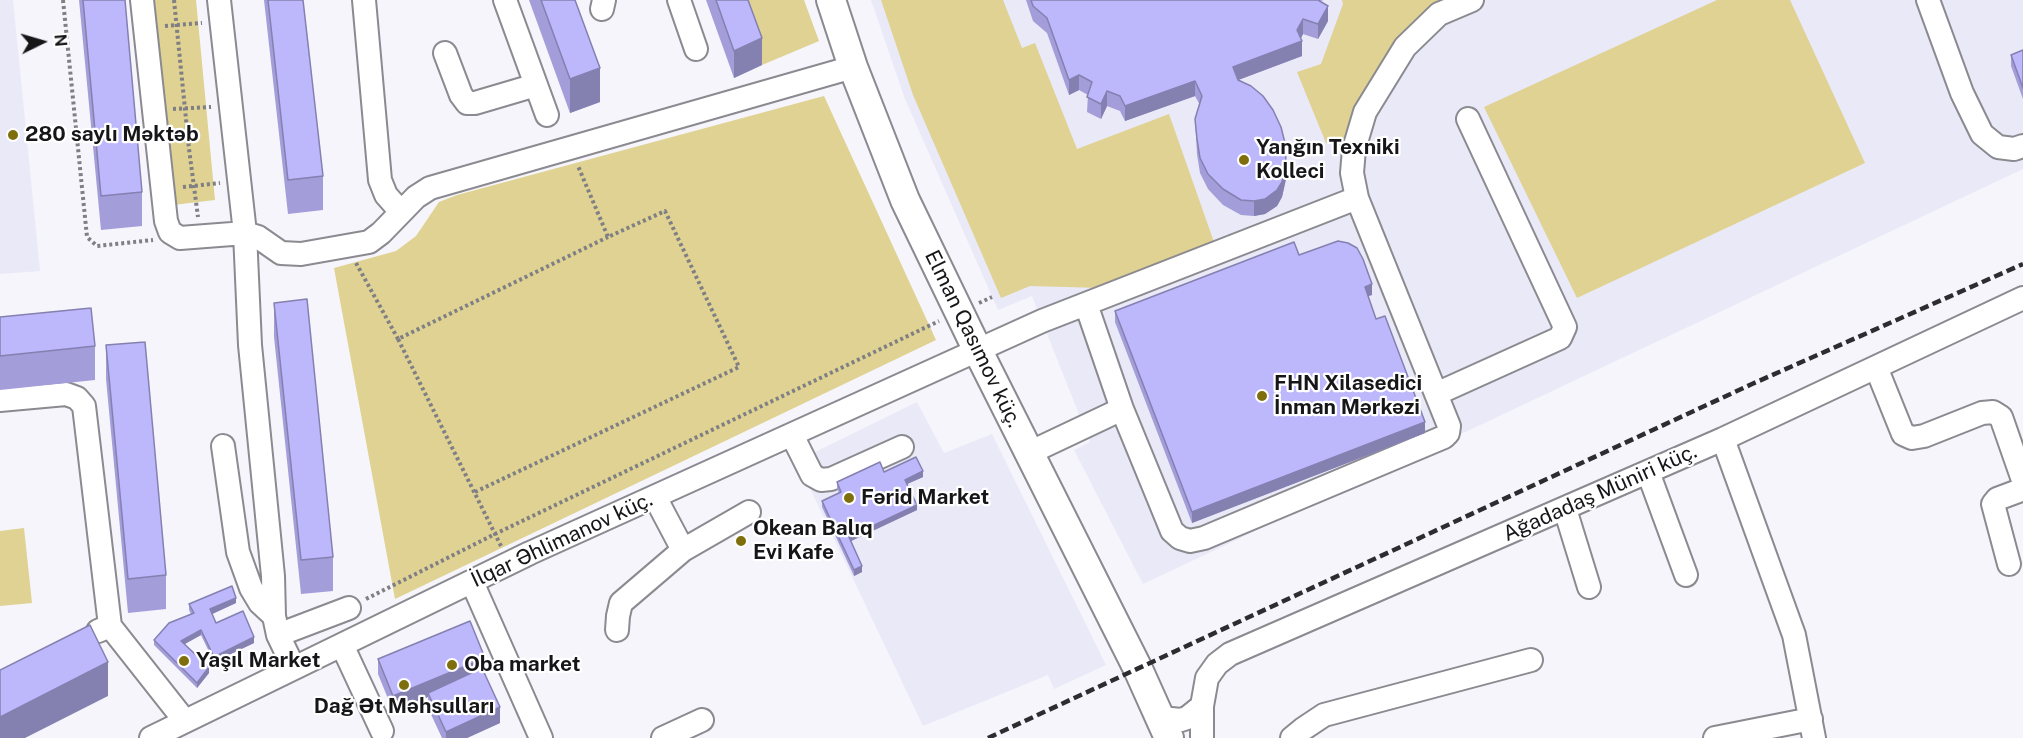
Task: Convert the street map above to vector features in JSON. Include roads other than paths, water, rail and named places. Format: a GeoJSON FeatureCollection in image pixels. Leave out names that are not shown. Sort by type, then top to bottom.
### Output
{"type":"FeatureCollection","features":[{"type":"Feature","properties":{"kind":"main road","name":"Elman Qasımov küç."},"geometry":{"type":"LineString","coordinates":[[831,0],[853,67],[905,200],[978,351],[1138,669],[1165,728]]}},
{"type":"Feature","properties":{"kind":"street"},"geometry":{"type":"LineString","coordinates":[[142,0],[166,221],[170,232],[180,238],[245,233],[258,237],[281,253],[301,254],[369,242],[416,197],[430,188],[853,67]]}},
{"type":"Feature","properties":{"kind":"street"},"geometry":{"type":"LineString","coordinates":[[364,0],[381,180],[386,195],[401,212]]}},
{"type":"Feature","properties":{"kind":"street"},"geometry":{"type":"LineString","coordinates":[[505,0],[547,115]]}},
{"type":"Feature","properties":{"kind":"street"},"geometry":{"type":"LineString","coordinates":[[679,0],[696,49]]}},
{"type":"Feature","properties":{"kind":"street"},"geometry":{"type":"LineString","coordinates":[[1086,304],[1122,409],[1172,531],[1180,538],[1190,541],[1204,538],[1444,437],[1448,433],[1449,426],[1357,198],[1352,173],[1354,149],[1365,112],[1406,47],[1439,14],[1472,0]]}},
{"type":"Feature","properties":{"kind":"street"},"geometry":{"type":"LineString","coordinates":[[1928,0],[1962,93],[1982,134],[1998,147],[2014,149],[2023,146]]}},
{"type":"Feature","properties":{"kind":"street"},"geometry":{"type":"LineString","coordinates":[[220,11],[245,233],[250,345],[276,626]]}},
{"type":"Feature","properties":{"kind":"street"},"geometry":{"type":"LineString","coordinates":[[446,53],[461,94],[467,103],[475,103],[536,85]]}},
{"type":"Feature","properties":{"kind":"street"},"geometry":{"type":"LineString","coordinates":[[1436,394],[1560,338],[1565,327],[1468,119]]}},
{"type":"Feature","properties":{"kind":"street","name":"İlqar Əhlimanov küç."},"geometry":{"type":"LineString","coordinates":[[151,738],[509,564],[1042,321],[1357,198]]}},
{"type":"Feature","properties":{"kind":"street","name":"Ağadadaş Müniri küç."},"geometry":{"type":"LineString","coordinates":[[1202,738],[1202,706],[1208,678],[1217,664],[1230,654],[1723,439],[2023,298]]}},
{"type":"Feature","properties":{"kind":"street"},"geometry":{"type":"LineString","coordinates":[[1876,367],[1903,434],[1912,438],[1924,436],[1982,413],[1993,412],[2001,417],[2023,480]]}},
{"type":"Feature","properties":{"kind":"street"},"geometry":{"type":"LineString","coordinates":[[0,400],[66,394],[77,398],[84,406],[110,626],[186,721]]}},
{"type":"Feature","properties":{"kind":"street"},"geometry":{"type":"LineString","coordinates":[[1029,453],[1122,409]]}},
{"type":"Feature","properties":{"kind":"street"},"geometry":{"type":"LineString","coordinates":[[792,435],[812,476],[821,480],[831,479],[902,447]]}},
{"type":"Feature","properties":{"kind":"street"},"geometry":{"type":"LineString","coordinates":[[1715,738],[1813,729],[1794,635],[1723,439]]}},
{"type":"Feature","properties":{"kind":"street"},"geometry":{"type":"LineString","coordinates":[[223,446],[238,552],[251,588],[276,626],[294,668]]}},
{"type":"Feature","properties":{"kind":"street"},"geometry":{"type":"LineString","coordinates":[[1648,472],[1686,575]]}},
{"type":"Feature","properties":{"kind":"street"},"geometry":{"type":"LineString","coordinates":[[2009,564],[1993,504],[1997,499],[2021,490],[2023,487]]}},
{"type":"Feature","properties":{"kind":"street"},"geometry":{"type":"LineString","coordinates":[[655,497],[683,550]]}},
{"type":"Feature","properties":{"kind":"street"},"geometry":{"type":"LineString","coordinates":[[1565,508],[1589,587]]}},
{"type":"Feature","properties":{"kind":"street"},"geometry":{"type":"LineString","coordinates":[[617,630],[621,603],[683,550],[749,512]]}},
{"type":"Feature","properties":{"kind":"street"},"geometry":{"type":"LineString","coordinates":[[472,582],[542,738]]}},
{"type":"Feature","properties":{"kind":"street"},"geometry":{"type":"LineString","coordinates":[[276,626],[349,608]]}},
{"type":"Feature","properties":{"kind":"street"},"geometry":{"type":"LineString","coordinates":[[80,639],[110,626]]}},
{"type":"Feature","properties":{"kind":"street"},"geometry":{"type":"LineString","coordinates":[[342,645],[382,731]]}},
{"type":"Feature","properties":{"kind":"street"},"geometry":{"type":"LineString","coordinates":[[1292,738],[1324,715],[1531,660]]}},
{"type":"Feature","properties":{"kind":"street"},"geometry":{"type":"LineString","coordinates":[[1165,728],[1187,718],[1202,706]]}},
{"type":"Feature","properties":{"kind":"street"},"geometry":{"type":"LineString","coordinates":[[663,738],[702,720]]}},
{"type":"Feature","properties":{"kind":"railway"},"geometry":{"type":"LineString","coordinates":[[988,738],[1752,384],[2023,264]]}},
{"type":"Feature","properties":{"kind":"place","name":"280 saylı Məktəb"},"geometry":{"type":"Point","coordinates":[13,135]}},
{"type":"Feature","properties":{"kind":"place","name":"Yanğın Texniki Kolleci"},"geometry":{"type":"Point","coordinates":[1244,160]}},
{"type":"Feature","properties":{"kind":"place","name":"FHN Xilasedici İnman Mərkəzi"},"geometry":{"type":"Point","coordinates":[1262,396]}},
{"type":"Feature","properties":{"kind":"place","name":"Fərid Market"},"geometry":{"type":"Point","coordinates":[849,498]}},
{"type":"Feature","properties":{"kind":"place","name":"Okean Balıq Evi Kafe"},"geometry":{"type":"Point","coordinates":[741,541]}},
{"type":"Feature","properties":{"kind":"place","name":"Yaşıl Market"},"geometry":{"type":"Point","coordinates":[184,661]}},
{"type":"Feature","properties":{"kind":"place","name":"Oba market"},"geometry":{"type":"Point","coordinates":[452,665]}},
{"type":"Feature","properties":{"kind":"place","name":"Dağ Ət Məhsulları"},"geometry":{"type":"Point","coordinates":[404,685]}}]}
